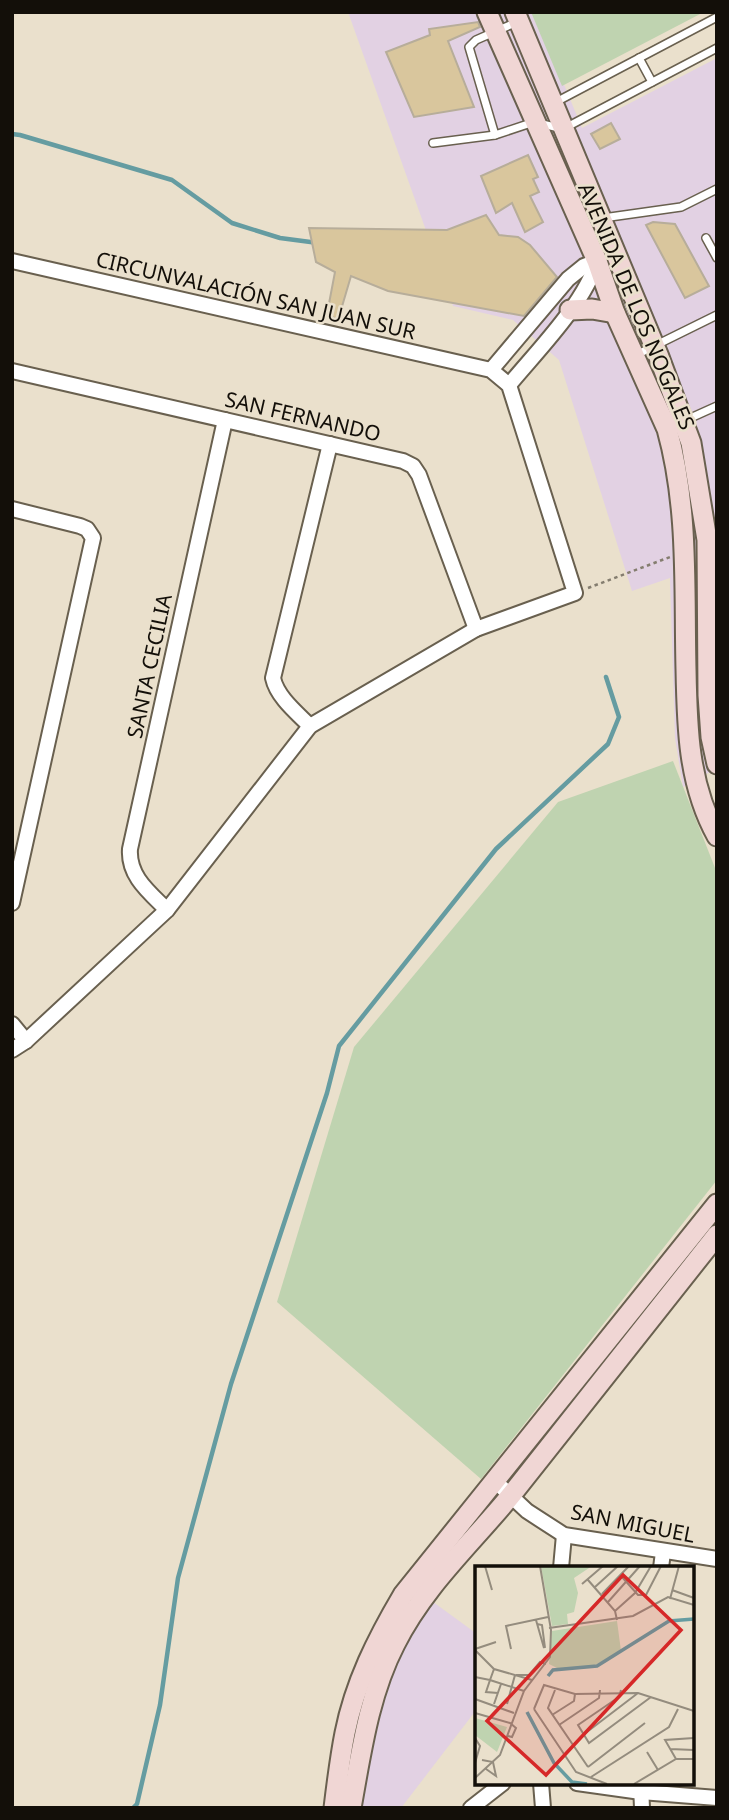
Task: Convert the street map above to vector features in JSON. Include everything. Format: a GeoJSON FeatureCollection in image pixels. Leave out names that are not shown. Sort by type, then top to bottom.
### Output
{"type":"FeatureCollection","features":[{"type":"Feature","properties":{"kind":"main road","name":"AVENIDA DE LOS NOGALES"},"geometry":{"type":"LineString","coordinates":[[488,12],[597,261],[634,357],[676,425],[685,552],[686,708],[698,788],[717,836]]}},
{"type":"Feature","properties":{"kind":"main road","name":"AVENIDA DE LOS NOGALES"},"geometry":{"type":"LineString","coordinates":[[516,17],[654,348],[676,425],[701,496],[712,538],[708,695],[717,764]]}},
{"type":"Feature","properties":{"kind":"main road"},"geometry":{"type":"LineString","coordinates":[[600,218],[597,261],[624,277]]}},
{"type":"Feature","properties":{"kind":"main road"},"geometry":{"type":"LineString","coordinates":[[570,310],[592,309],[615,313]]}},
{"type":"Feature","properties":{"kind":"main road"},"geometry":{"type":"LineString","coordinates":[[685,552],[712,538]]}},
{"type":"Feature","properties":{"kind":"main road"},"geometry":{"type":"LineString","coordinates":[[334,1808],[345,1732],[367,1662],[403,1595],[717,1204]]}},
{"type":"Feature","properties":{"kind":"main road"},"geometry":{"type":"LineString","coordinates":[[351,1808],[365,1727],[393,1646],[410,1615],[511,1495],[717,1235]]}},
{"type":"Feature","properties":{"kind":"street","name":"CIRCUNVALACIÓN SAN JUAN SUR"},"geometry":{"type":"LineString","coordinates":[[12,261],[491,370],[509,385]]}},
{"type":"Feature","properties":{"kind":"street"},"geometry":{"type":"LineString","coordinates":[[12,1050],[26,1041],[167,910],[310,726],[476,629],[575,593],[509,385],[570,310],[593,276],[597,261]]}},
{"type":"Feature","properties":{"kind":"street"},"geometry":{"type":"LineString","coordinates":[[491,370],[568,279],[584,266],[597,261]]}},
{"type":"Feature","properties":{"kind":"street","name":"SAN FERNANDO"},"geometry":{"type":"LineString","coordinates":[[12,371],[403,461],[412,466],[425,489],[476,629]]}},
{"type":"Feature","properties":{"kind":"street","name":"SANTA CECILIA"},"geometry":{"type":"LineString","coordinates":[[167,910],[135,875],[129,858],[130,849],[225,420]]}},
{"type":"Feature","properties":{"kind":"street"},"geometry":{"type":"LineString","coordinates":[[310,726],[281,695],[273,678],[330,444]]}},
{"type":"Feature","properties":{"kind":"street"},"geometry":{"type":"LineString","coordinates":[[12,509],[80,526],[87,529],[93,538],[12,903]]}},
{"type":"Feature","properties":{"kind":"street"},"geometry":{"type":"LineString","coordinates":[[12,1024],[26,1041]]}},
{"type":"Feature","properties":{"kind":"street","name":"SAN MIGUEL"},"geometry":{"type":"LineString","coordinates":[[496,1482],[527,1511],[564,1535],[717,1559]]}},
{"type":"Feature","properties":{"kind":"street"},"geometry":{"type":"LineString","coordinates":[[561,1566],[564,1535]]}},
{"type":"Feature","properties":{"kind":"street"},"geometry":{"type":"LineString","coordinates":[[661,1566],[663,1552]]}},
{"type":"Feature","properties":{"kind":"street"},"geometry":{"type":"LineString","coordinates":[[471,1808],[500,1785]]}},
{"type":"Feature","properties":{"kind":"street"},"geometry":{"type":"LineString","coordinates":[[541,1785],[543,1808]]}},
{"type":"Feature","properties":{"kind":"street"},"geometry":{"type":"LineString","coordinates":[[603,1785],[717,1798]]}},
{"type":"Feature","properties":{"kind":"street"},"geometry":{"type":"LineString","coordinates":[[641,1788],[642,1808]]}},
{"type":"Feature","properties":{"kind":"lane"},"geometry":{"type":"LineString","coordinates":[[495,135],[469,47],[516,17]]}},
{"type":"Feature","properties":{"kind":"lane"},"geometry":{"type":"LineString","coordinates":[[552,104],[717,17]]}},
{"type":"Feature","properties":{"kind":"lane"},"geometry":{"type":"LineString","coordinates":[[433,143],[495,135],[534,122],[563,129],[717,48]]}},
{"type":"Feature","properties":{"kind":"lane"},"geometry":{"type":"LineString","coordinates":[[639,58],[652,82]]}},
{"type":"Feature","properties":{"kind":"lane"},"geometry":{"type":"LineString","coordinates":[[600,218],[681,207],[717,189]]}},
{"type":"Feature","properties":{"kind":"lane"},"geometry":{"type":"LineString","coordinates":[[706,238],[717,258]]}},
{"type":"Feature","properties":{"kind":"lane"},"geometry":{"type":"LineString","coordinates":[[634,357],[717,315]]}},
{"type":"Feature","properties":{"kind":"lane"},"geometry":{"type":"LineString","coordinates":[[676,425],[717,406]]}},
{"type":"Feature","properties":{"kind":"lane"},"geometry":{"type":"LineString","coordinates":[[690,748],[714,736]]}},
{"type":"Feature","properties":{"kind":"path"},"geometry":{"type":"LineString","coordinates":[[575,593],[685,552]]}},
{"type":"Feature","properties":{"kind":"shaded area"},"geometry":{"type":"Polygon","coordinates":[[[348,12],[534,12],[582,128],[717,58],[717,768],[683,787],[675,738],[670,578],[632,591],[559,360],[513,320],[453,306],[348,12]]]}},
{"type":"Feature","properties":{"kind":"shaded area"},"geometry":{"type":"Polygon","coordinates":[[[429,1599],[475,1633],[475,1712],[401,1808],[361,1807],[381,1703],[405,1639],[429,1599]]]}},
{"type":"Feature","properties":{"kind":"green space"},"geometry":{"type":"Polygon","coordinates":[[[531,12],[704,12],[562,86],[531,12]]]}},
{"type":"Feature","properties":{"kind":"green space"},"geometry":{"type":"Polygon","coordinates":[[[673,761],[717,873],[717,1180],[481,1479],[277,1302],[354,1047],[558,802],[673,761]]]}},
{"type":"Feature","properties":{"kind":"building"},"geometry":{"type":"Polygon","coordinates":[[[478,22],[480,27],[448,41],[474,107],[414,117],[386,52],[430,35],[429,29],[478,22]]]}},
{"type":"Feature","properties":{"kind":"building"},"geometry":{"type":"Polygon","coordinates":[[[611,123],[620,139],[600,149],[591,134],[611,123]]]}},
{"type":"Feature","properties":{"kind":"building"},"geometry":{"type":"Polygon","coordinates":[[[528,155],[538,177],[533,179],[539,192],[530,196],[543,222],[525,232],[512,203],[496,213],[481,176],[528,155]]]}},
{"type":"Feature","properties":{"kind":"building"},"geometry":{"type":"Polygon","coordinates":[[[486,215],[499,235],[518,237],[530,245],[557,277],[524,316],[388,291],[351,276],[338,320],[327,314],[335,272],[316,262],[309,228],[447,230],[486,215]]]}},
{"type":"Feature","properties":{"kind":"building"},"geometry":{"type":"Polygon","coordinates":[[[653,222],[675,224],[709,286],[685,298],[646,225],[653,222]]]}},
{"type":"Feature","properties":{"kind":"waterway"},"geometry":{"type":"LineString","coordinates":[[12,134],[172,180],[232,223],[280,238],[318,243]]}},
{"type":"Feature","properties":{"kind":"waterway"},"geometry":{"type":"LineString","coordinates":[[133,1808],[137,1804],[160,1705],[178,1578],[231,1384],[327,1093],[339,1046],[496,849],[608,744],[619,717],[606,677]]}}]}
